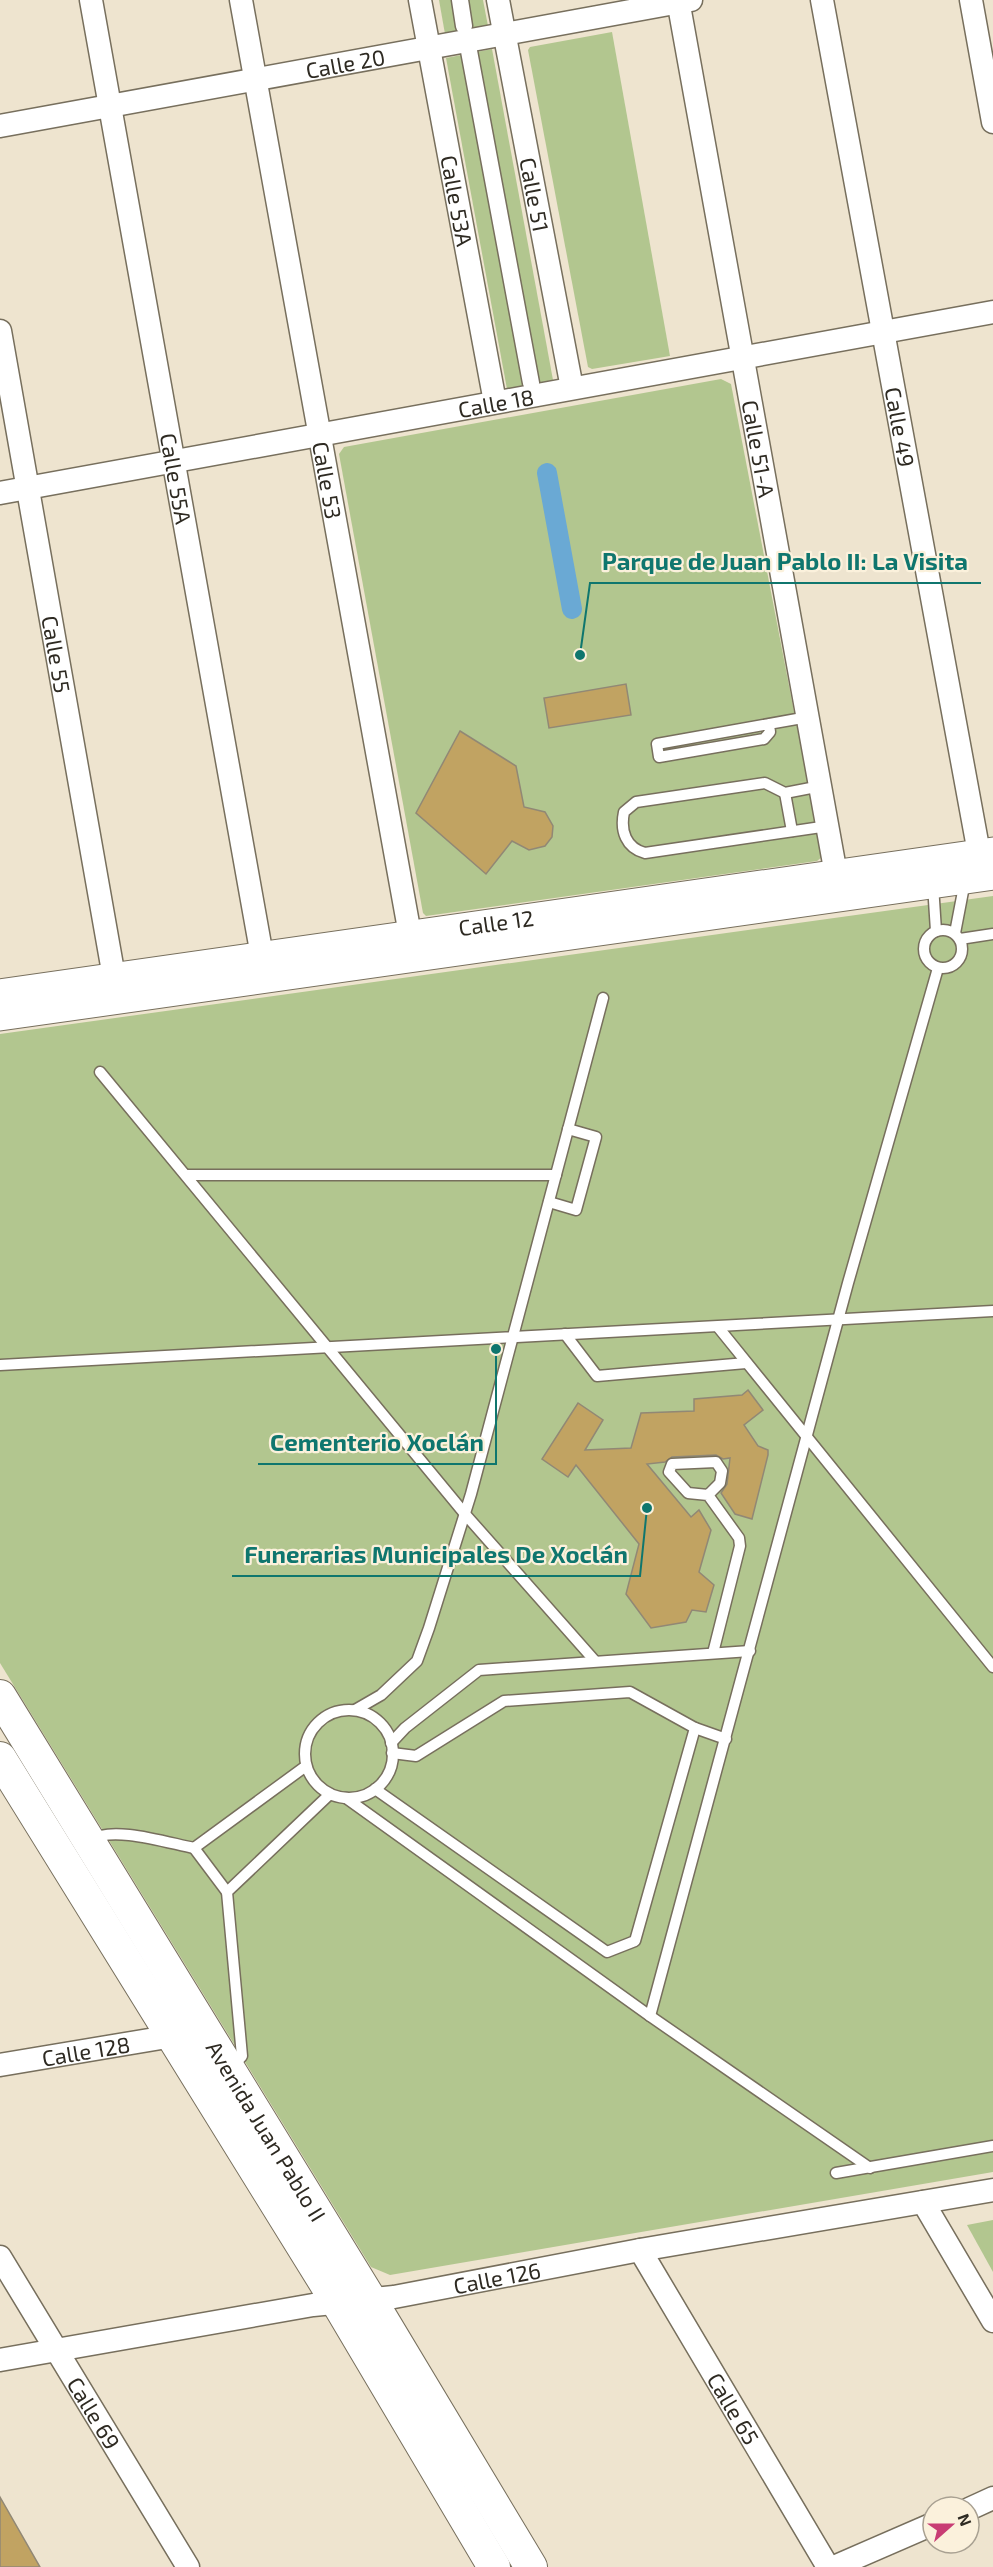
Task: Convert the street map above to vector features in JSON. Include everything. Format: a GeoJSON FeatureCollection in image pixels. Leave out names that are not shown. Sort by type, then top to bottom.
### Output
{"type":"FeatureCollection","features":[{"type":"Feature","properties":{"kind":"main road","name":"Avenida Juan Pablo II"},"geometry":{"type":"LineString","coordinates":[[0,1696],[77,1852],[173,2036],[337,2302],[494,2567]]}},
{"type":"Feature","properties":{"kind":"main road","name":"Avenida Juan Pablo II"},"geometry":{"type":"LineString","coordinates":[[1,1761],[77,1852],[228,2071],[370,2299],[531,2567]]}},
{"type":"Feature","properties":{"kind":"street","name":"Calle 55A"},"geometry":{"type":"LineString","coordinates":[[92,0],[262,956]]}},
{"type":"Feature","properties":{"kind":"street","name":"Calle 53"},"geometry":{"type":"LineString","coordinates":[[241,0],[412,946]]}},
{"type":"Feature","properties":{"kind":"street","name":"Calle 53A"},"geometry":{"type":"LineString","coordinates":[[420,0],[495,402]]}},
{"type":"Feature","properties":{"kind":"street"},"geometry":{"type":"LineString","coordinates":[[460,0],[464,26]]}},
{"type":"Feature","properties":{"kind":"street","name":"Calle 51"},"geometry":{"type":"LineString","coordinates":[[498,0],[573,388]]}},
{"type":"Feature","properties":{"kind":"street","name":"Calle 49"},"geometry":{"type":"LineString","coordinates":[[822,0],[883,332],[986,852]]}},
{"type":"Feature","properties":{"kind":"street"},"geometry":{"type":"LineString","coordinates":[[971,0],[993,122]]}},
{"type":"Feature","properties":{"kind":"street","name":"Calle 20"},"geometry":{"type":"LineString","coordinates":[[0,126],[682,1]]}},
{"type":"Feature","properties":{"kind":"street","name":"Calle 51-A"},"geometry":{"type":"LineString","coordinates":[[682,1],[743,357],[839,886]]}},
{"type":"Feature","properties":{"kind":"street"},"geometry":{"type":"LineString","coordinates":[[469,51],[531,383]]}},
{"type":"Feature","properties":{"kind":"street","name":"Calle 18"},"geometry":{"type":"LineString","coordinates":[[0,493],[993,312]]}},
{"type":"Feature","properties":{"kind":"street","name":"Calle 55"},"geometry":{"type":"LineString","coordinates":[[0,331],[114,977]]}},
{"type":"Feature","properties":{"kind":"street","name":"Calle 12"},"geometry":{"type":"LineString","coordinates":[[0,993],[71,995],[839,886],[986,852]]}},
{"type":"Feature","properties":{"kind":"street","name":"Calle 12"},"geometry":{"type":"LineString","coordinates":[[839,886],[933,885],[993,876]]}},
{"type":"Feature","properties":{"kind":"street","name":"Calle 12"},"geometry":{"type":"LineString","coordinates":[[0,1017],[71,995],[114,977],[262,956],[412,946]]}},
{"type":"Feature","properties":{"kind":"street","name":"Calle 128"},"geometry":{"type":"LineString","coordinates":[[0,2065],[173,2036]]}},
{"type":"Feature","properties":{"kind":"street","name":"Calle 126"},"geometry":{"type":"LineString","coordinates":[[0,2360],[337,2302],[370,2299],[993,2190]]}},
{"type":"Feature","properties":{"kind":"street"},"geometry":{"type":"LineString","coordinates":[[923,2202],[993,2321]]}},
{"type":"Feature","properties":{"kind":"street","name":"Calle 65"},"geometry":{"type":"LineString","coordinates":[[640,2250],[828,2567]]}},
{"type":"Feature","properties":{"kind":"street","name":"Calle 69"},"geometry":{"type":"LineString","coordinates":[[0,2258],[188,2567]]}},
{"type":"Feature","properties":{"kind":"street"},"geometry":{"type":"LineString","coordinates":[[834,2567],[921,2529]]}},
{"type":"Feature","properties":{"kind":"lane"},"geometry":{"type":"LineString","coordinates":[[769,724],[770,732],[764,739],[659,757],[657,744],[808,717]]}},
{"type":"Feature","properties":{"kind":"lane"},"geometry":{"type":"LineString","coordinates":[[821,786],[785,793],[765,783],[636,802],[624,812],[622,829],[630,845],[645,853],[828,826]]}},
{"type":"Feature","properties":{"kind":"lane"},"geometry":{"type":"LineString","coordinates":[[785,793],[792,831]]}},
{"type":"Feature","properties":{"kind":"lane"},"geometry":{"type":"LineString","coordinates":[[936,931],[927,939],[924,950],[928,961],[944,969],[957,964],[963,952],[957,936],[966,880]]}},
{"type":"Feature","properties":{"kind":"lane"},"geometry":{"type":"LineString","coordinates":[[933,885],[936,931]]}},
{"type":"Feature","properties":{"kind":"lane"},"geometry":{"type":"LineString","coordinates":[[936,931],[957,936],[993,934]]}},
{"type":"Feature","properties":{"kind":"lane"},"geometry":{"type":"LineString","coordinates":[[650,2016],[839,1317],[938,968]]}},
{"type":"Feature","properties":{"kind":"lane"},"geometry":{"type":"LineString","coordinates":[[355,1710],[381,1695],[417,1661],[465,1514],[603,998]]}},
{"type":"Feature","properties":{"kind":"lane"},"geometry":{"type":"LineString","coordinates":[[100,1072],[465,1514],[594,1661]]}},
{"type":"Feature","properties":{"kind":"lane"},"geometry":{"type":"LineString","coordinates":[[549,1202],[576,1210],[596,1137],[568,1130]]}},
{"type":"Feature","properties":{"kind":"lane"},"geometry":{"type":"LineString","coordinates":[[186,1175],[556,1175]]}},
{"type":"Feature","properties":{"kind":"lane"},"geometry":{"type":"LineString","coordinates":[[0,1365],[718,1327],[839,1317],[993,1311]]}},
{"type":"Feature","properties":{"kind":"lane"},"geometry":{"type":"LineString","coordinates":[[718,1327],[993,1667]]}},
{"type":"Feature","properties":{"kind":"lane"},"geometry":{"type":"LineString","coordinates":[[565,1334],[597,1376],[746,1363]]}},
{"type":"Feature","properties":{"kind":"lane"},"geometry":{"type":"LineString","coordinates":[[708,1495],[720,1483],[722,1471],[716,1462],[672,1464],[669,1472],[688,1493],[708,1495],[735,1531],[740,1546],[713,1653]]}},
{"type":"Feature","properties":{"kind":"lane"},"geometry":{"type":"LineString","coordinates":[[726,1739],[694,1728],[630,1692],[504,1701],[416,1756],[392,1748],[379,1722],[368,1714],[355,1710],[340,1710],[327,1715],[315,1725],[308,1737],[305,1751],[306,1766],[319,1787],[330,1794],[346,1798],[358,1797],[375,1789],[387,1776],[392,1748],[405,1728],[479,1670],[750,1651]]}},
{"type":"Feature","properties":{"kind":"lane"},"geometry":{"type":"LineString","coordinates":[[375,1789],[607,1952],[634,1941],[694,1728]]}},
{"type":"Feature","properties":{"kind":"lane"},"geometry":{"type":"LineString","coordinates":[[194,1848],[306,1766]]}},
{"type":"Feature","properties":{"kind":"lane"},"geometry":{"type":"LineString","coordinates":[[227,1892],[330,1794]]}},
{"type":"Feature","properties":{"kind":"lane"},"geometry":{"type":"LineString","coordinates":[[346,1798],[650,2016],[870,2168]]}},
{"type":"Feature","properties":{"kind":"lane"},"geometry":{"type":"LineString","coordinates":[[77,1852],[99,1834],[123,1835],[194,1848],[227,1892],[242,2056],[228,2071]]}},
{"type":"Feature","properties":{"kind":"lane"},"geometry":{"type":"LineString","coordinates":[[836,2173],[993,2146]]}},
{"type":"Feature","properties":{"kind":"green space"},"geometry":{"type":"Polygon","coordinates":[[[439,0],[483,0],[488,26],[445,34],[439,0]]]}},
{"type":"Feature","properties":{"kind":"green space"},"geometry":{"type":"Polygon","coordinates":[[[612,32],[670,356],[592,369],[588,367],[528,50],[530,47],[612,32]]]}},
{"type":"Feature","properties":{"kind":"green space"},"geometry":{"type":"Polygon","coordinates":[[[492,49],[553,380],[507,389],[446,58],[492,49]]]}},
{"type":"Feature","properties":{"kind":"green space"},"geometry":{"type":"Polygon","coordinates":[[[721,379],[731,384],[822,857],[817,861],[426,916],[423,913],[339,454],[344,447],[721,379]]]}},
{"type":"Feature","properties":{"kind":"green space"},"geometry":{"type":"Polygon","coordinates":[[[993,896],[993,2172],[390,2275],[371,2267],[0,1663],[0,1034],[993,896]]]}},
{"type":"Feature","properties":{"kind":"green space"},"geometry":{"type":"Polygon","coordinates":[[[993,2220],[993,2272],[967,2225],[993,2220]]]}},
{"type":"Feature","properties":{"kind":"building"},"geometry":{"type":"Polygon","coordinates":[[[626,684],[631,715],[549,728],[544,698],[626,684]]]}},
{"type":"Feature","properties":{"kind":"building"},"geometry":{"type":"Polygon","coordinates":[[[460,731],[516,766],[524,807],[545,812],[553,826],[552,837],[545,846],[529,850],[512,841],[486,874],[416,813],[460,731]]]}},
{"type":"Feature","properties":{"kind":"building"},"geometry":{"type":"Polygon","coordinates":[[[748,1390],[763,1410],[744,1425],[758,1446],[768,1450],[752,1519],[735,1514],[721,1493],[727,1484],[730,1458],[723,1459],[716,1455],[672,1457],[665,1462],[647,1464],[691,1517],[699,1510],[711,1530],[699,1572],[714,1585],[706,1612],[692,1610],[686,1622],[651,1628],[626,1594],[639,1544],[576,1465],[568,1477],[542,1459],[578,1403],[603,1420],[585,1450],[631,1448],[641,1413],[694,1411],[694,1399],[742,1395],[748,1390]]]}},
{"type":"Feature","properties":{"kind":"building"},"geometry":{"type":"Polygon","coordinates":[[[0,2497],[40,2567],[0,2567],[0,2497]]]}},
{"type":"Feature","properties":{"kind":"waterway"},"geometry":{"type":"LineString","coordinates":[[547,473],[572,609]]}},
{"type":"Feature","properties":{"kind":"place","name":"Parque de Juan Pablo II: La Visita"},"geometry":{"type":"Point","coordinates":[580,655]}},
{"type":"Feature","properties":{"kind":"place","name":"Cementerio Xoclán"},"geometry":{"type":"Point","coordinates":[496,1349]}},
{"type":"Feature","properties":{"kind":"place","name":"Funerarias Municipales De Xoclán"},"geometry":{"type":"Point","coordinates":[647,1508]}}]}
